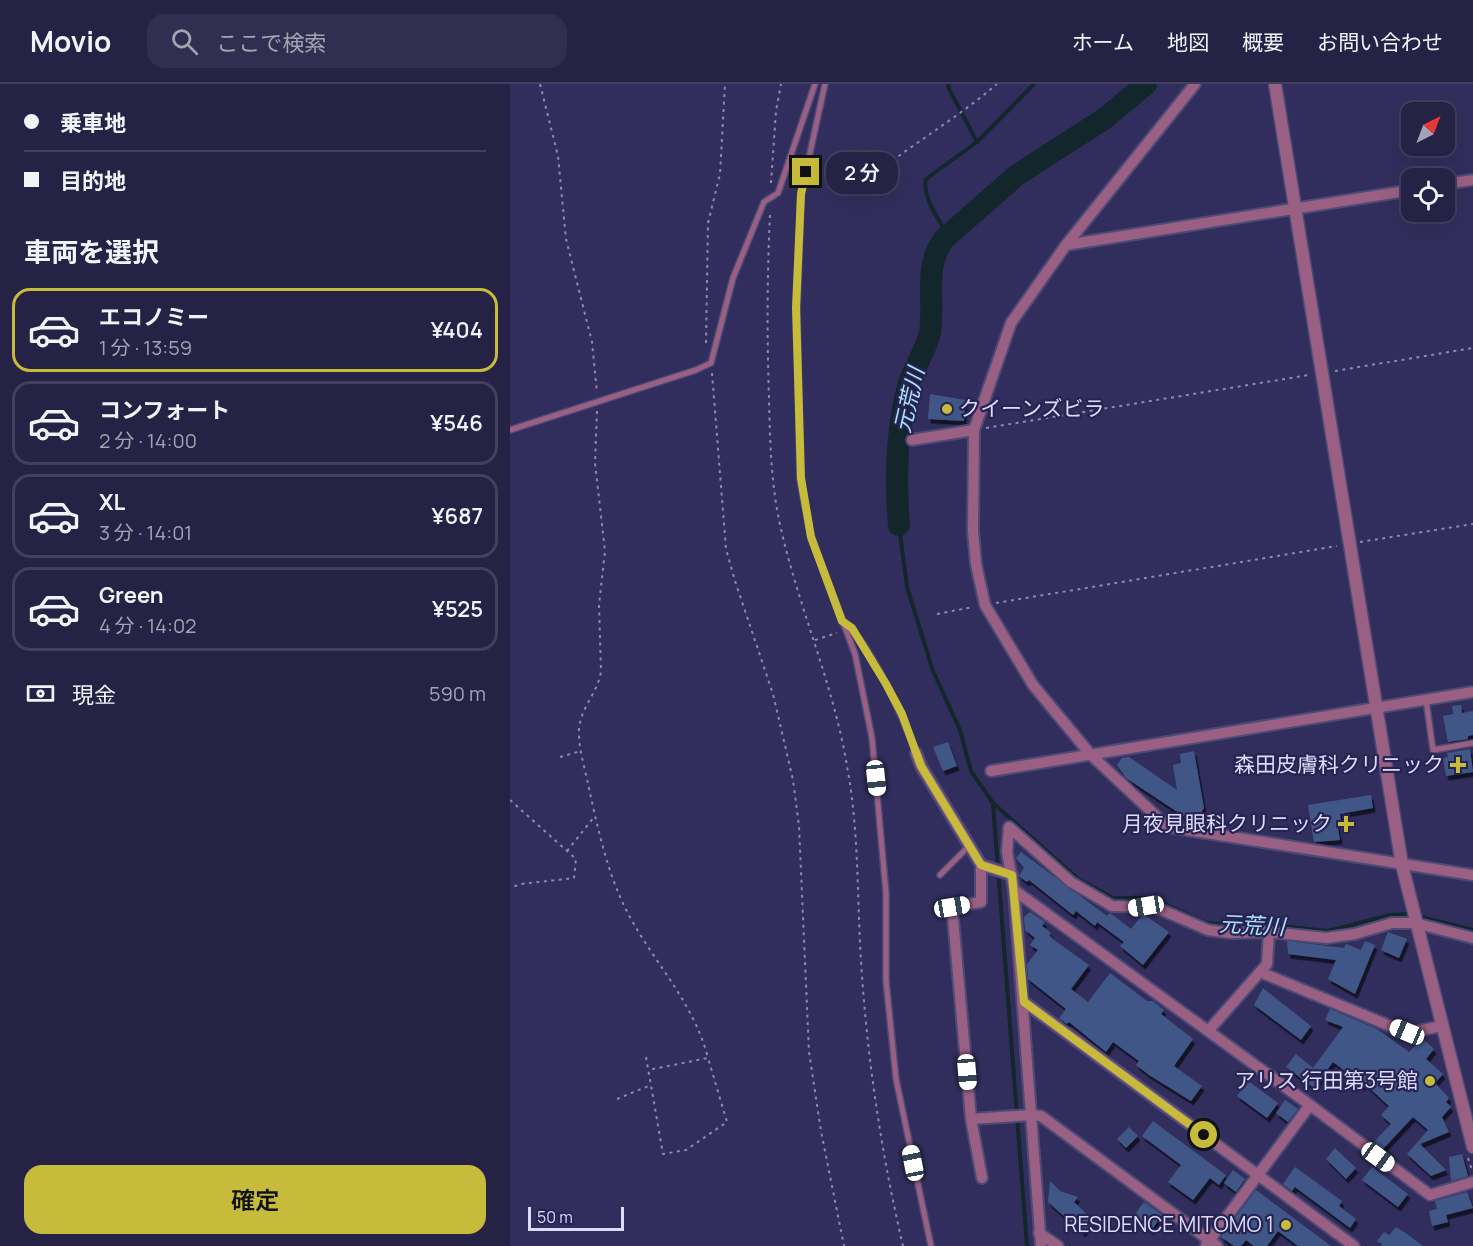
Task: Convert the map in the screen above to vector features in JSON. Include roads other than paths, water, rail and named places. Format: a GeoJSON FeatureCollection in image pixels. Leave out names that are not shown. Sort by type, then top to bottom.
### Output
{"type":"FeatureCollection","features":[{"type":"Feature","properties":{"kind":"street"},"geometry":{"type":"LineString","coordinates":[[1195,84],[1066,245],[1011,323],[974,430],[973,531],[976,564],[985,604],[1033,685],[1091,755],[1168,827],[1473,875]]}},
{"type":"Feature","properties":{"kind":"street"},"geometry":{"type":"LineString","coordinates":[[1275,84],[1402,865],[1442,1026],[1467,1100],[1473,1147]]}},
{"type":"Feature","properties":{"kind":"street"},"geometry":{"type":"LineString","coordinates":[[1455,182],[1473,180]]}},
{"type":"Feature","properties":{"kind":"street"},"geometry":{"type":"LineString","coordinates":[[1066,245],[1401,192]]}},
{"type":"Feature","properties":{"kind":"street"},"geometry":{"type":"LineString","coordinates":[[912,440],[974,430]]}},
{"type":"Feature","properties":{"kind":"street"},"geometry":{"type":"LineString","coordinates":[[991,771],[1473,692]]}},
{"type":"Feature","properties":{"kind":"street"},"geometry":{"type":"LineString","coordinates":[[916,753],[921,766],[983,866],[1008,875]]}},
{"type":"Feature","properties":{"kind":"street"},"geometry":{"type":"LineString","coordinates":[[1041,1246],[1027,1115],[1024,1002],[1014,890],[1008,875],[1007,852],[1010,827],[1071,882],[1112,906],[1155,907],[1208,930],[1232,933],[1269,932],[1326,938],[1355,934],[1392,923],[1415,923],[1473,938]]}},
{"type":"Feature","properties":{"kind":"street"},"geometry":{"type":"LineString","coordinates":[[982,1178],[971,1119],[952,907],[981,902],[983,866]]}},
{"type":"Feature","properties":{"kind":"street"},"geometry":{"type":"LineString","coordinates":[[1014,890],[1209,1030],[1430,1195],[1473,1182]]}},
{"type":"Feature","properties":{"kind":"street"},"geometry":{"type":"LineString","coordinates":[[1209,1030],[1266,964],[1269,932]]}},
{"type":"Feature","properties":{"kind":"street"},"geometry":{"type":"LineString","coordinates":[[1260,972],[1407,1032],[1442,1026]]}},
{"type":"Feature","properties":{"kind":"street"},"geometry":{"type":"LineString","coordinates":[[1024,1002],[1354,1246]]}},
{"type":"Feature","properties":{"kind":"street"},"geometry":{"type":"LineString","coordinates":[[971,1119],[1041,1116],[1211,1244],[1258,1175],[1310,1106]]}},
{"type":"Feature","properties":{"kind":"street"},"geometry":{"type":"LineString","coordinates":[[1039,1233],[1058,1246]]}},
{"type":"Feature","properties":{"kind":"lane"},"geometry":{"type":"LineString","coordinates":[[510,430],[696,370],[711,363],[733,278],[764,202],[778,193],[815,84]]}},
{"type":"Feature","properties":{"kind":"lane"},"geometry":{"type":"LineString","coordinates":[[825,84],[801,194],[796,308],[801,478],[811,537],[855,654],[873,750],[886,893],[886,981],[896,1079],[931,1246]]}},
{"type":"Feature","properties":{"kind":"lane"},"geometry":{"type":"LineString","coordinates":[[842,621],[852,628],[886,684],[902,714],[916,753]]}},
{"type":"Feature","properties":{"kind":"lane"},"geometry":{"type":"LineString","coordinates":[[1426,700],[1433,750],[1473,743]]}},
{"type":"Feature","properties":{"kind":"lane"},"geometry":{"type":"LineString","coordinates":[[940,875],[969,846]]}},
{"type":"Feature","properties":{"kind":"waterway"},"geometry":{"type":"LineString","coordinates":[[948,236],[926,194],[926,179],[977,142],[948,87],[949,84]]}},
{"type":"Feature","properties":{"kind":"waterway"},"geometry":{"type":"LineString","coordinates":[[977,142],[1034,84]]}},
{"type":"Feature","properties":{"kind":"waterway","name":"元荒川"},"geometry":{"type":"LineString","coordinates":[[899,525],[897,471],[901,418],[909,383],[930,332],[932,272],[934,261],[944,239],[1017,175],[1104,119],[1146,84]]}},
{"type":"Feature","properties":{"kind":"waterway","name":"元荒川"},"geometry":{"type":"LineString","coordinates":[[899,525],[907,587],[933,671],[960,730],[971,771],[993,803],[1078,879],[1113,898],[1151,898],[1206,923],[1280,926],[1328,931],[1390,915],[1409,914],[1473,930]]}},
{"type":"Feature","properties":{"kind":"waterway","name":"元荒川"},"geometry":{"type":"LineString","coordinates":[[993,804],[1027,1246]]}},
{"type":"Feature","properties":{"kind":"place","name":"クイーンズビラ"},"geometry":{"type":"Point","coordinates":[947,409]}},
{"type":"Feature","properties":{"kind":"place","name":"森田皮膚科クリニック"},"geometry":{"type":"Point","coordinates":[1458,765]}},
{"type":"Feature","properties":{"kind":"place","name":"月夜見眼科クリニック"},"geometry":{"type":"Point","coordinates":[1346,824]}},
{"type":"Feature","properties":{"kind":"place","name":"アリス 行田第3号館"},"geometry":{"type":"Point","coordinates":[1430,1081]}},
{"type":"Feature","properties":{"kind":"place","name":"RESIDENCE MITOMO 1"},"geometry":{"type":"Point","coordinates":[1286,1225]}}]}
